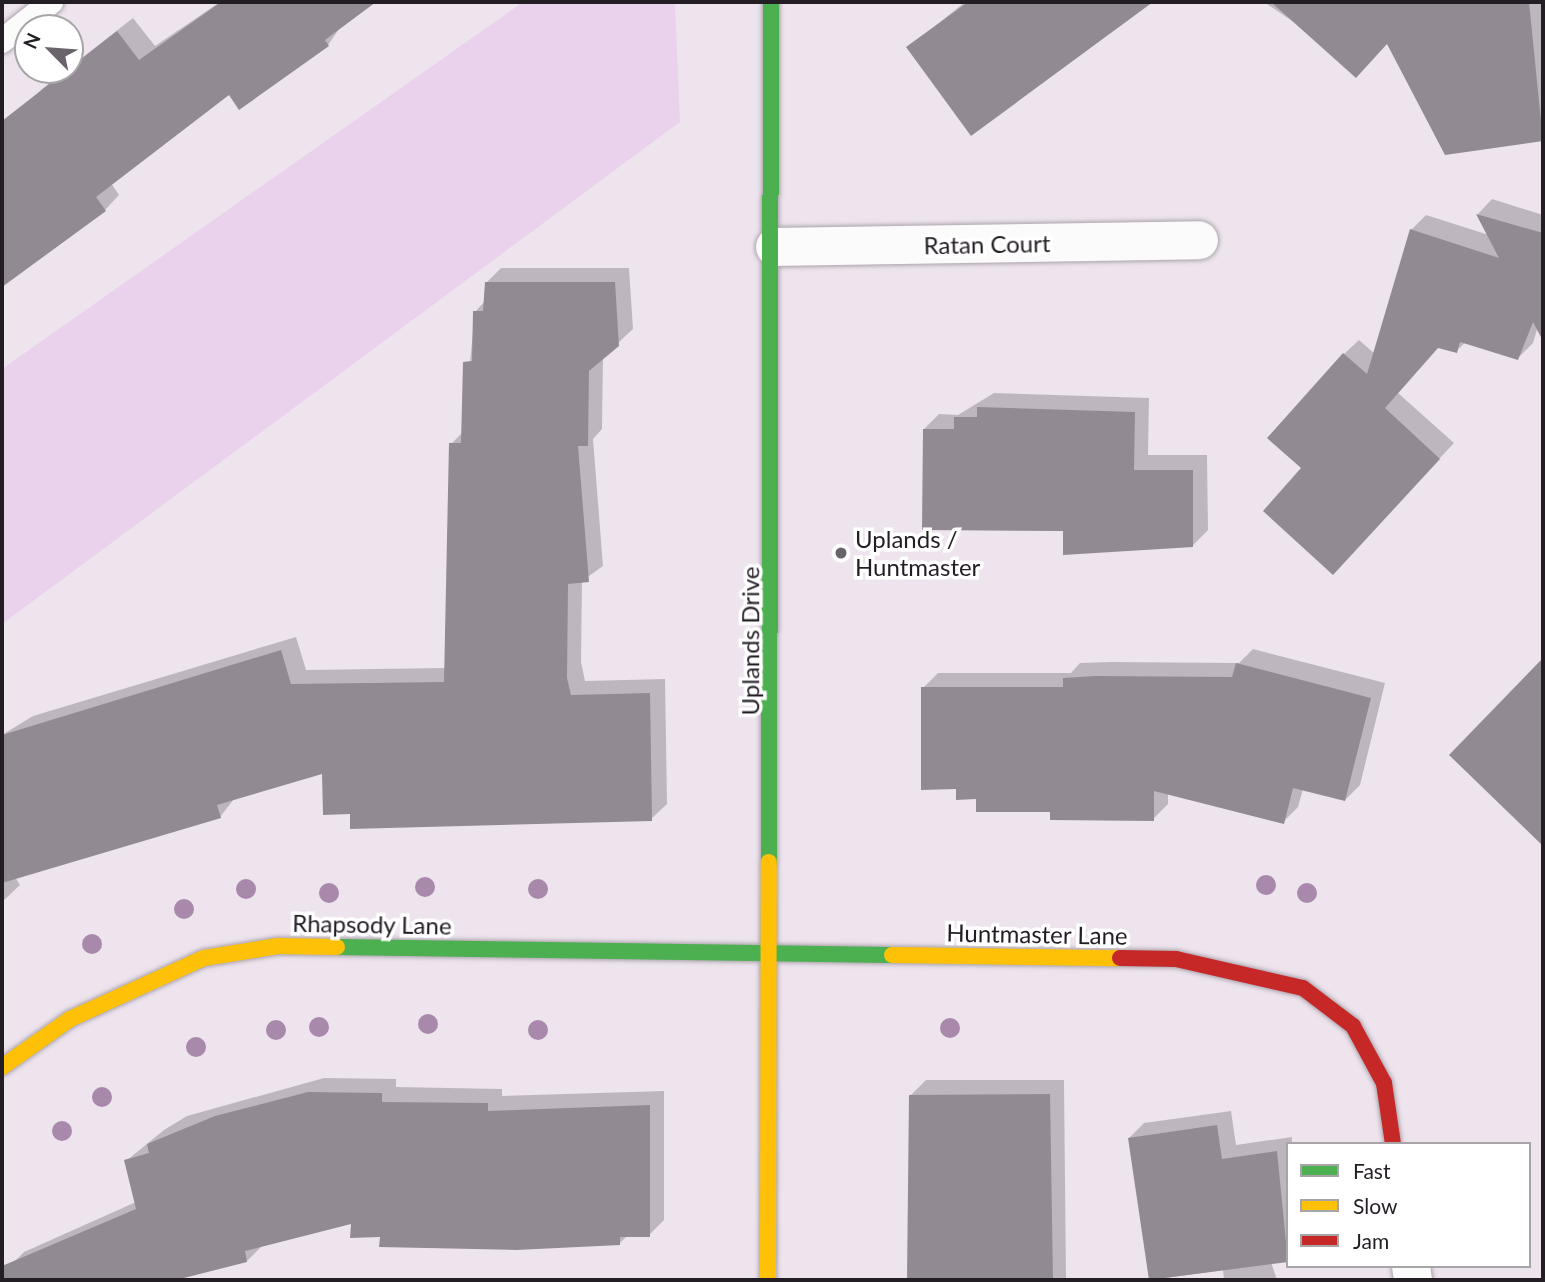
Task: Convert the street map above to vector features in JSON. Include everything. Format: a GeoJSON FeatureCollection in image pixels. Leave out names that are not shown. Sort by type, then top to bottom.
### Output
{"type":"FeatureCollection","features":[{"type":"Feature","properties":{"kind":"street","name":"Uplands Drive"},"geometry":{"type":"LineString","coordinates":[[768,1280],[775,247],[771,2]]}},
{"type":"Feature","properties":{"kind":"street","name":"Ratan Court"},"geometry":{"type":"LineString","coordinates":[[775,247],[1199,240]]}},
{"type":"Feature","properties":{"kind":"street","name":"Rhapsody Lane"},"geometry":{"type":"LineString","coordinates":[[2,1067],[70,1019],[204,958],[278,946],[771,953]]}},
{"type":"Feature","properties":{"kind":"street","name":"Huntmaster Lane"},"geometry":{"type":"LineString","coordinates":[[771,953],[1175,959],[1299,988],[1353,1026],[1384,1083],[1393,1142]]}},
{"type":"Feature","properties":{"kind":"lane"},"geometry":{"type":"LineString","coordinates":[[2,41],[51,2]]}},
{"type":"Feature","properties":{"kind":"shaded area"},"geometry":{"type":"Polygon","coordinates":[[[523,2],[675,2],[680,122],[2,624],[2,369],[523,2]]]}},
{"type":"Feature","properties":{"kind":"building"},"geometry":{"type":"Polygon","coordinates":[[[221,2],[376,2],[325,40],[329,46],[239,110],[229,95],[96,197],[106,211],[2,287],[2,121],[49,84],[84,84],[84,57],[117,31],[139,60],[221,2]]]}},
{"type":"Feature","properties":{"kind":"building"},"geometry":{"type":"Polygon","coordinates":[[[968,2],[1153,2],[971,136],[906,47],[968,2]]]}},
{"type":"Feature","properties":{"kind":"building"},"geometry":{"type":"Polygon","coordinates":[[[1271,2],[1529,2],[1543,141],[1445,155],[1387,44],[1356,78],[1271,2]]]}},
{"type":"Feature","properties":{"kind":"building"},"geometry":{"type":"Polygon","coordinates":[[[1476,214],[1543,233],[1543,341],[1533,322],[1518,360],[1460,342],[1457,353],[1438,348],[1385,408],[1440,459],[1333,575],[1263,511],[1301,468],[1267,438],[1343,353],[1367,374],[1410,229],[1499,258],[1476,214]]]}},
{"type":"Feature","properties":{"kind":"building"},"geometry":{"type":"Polygon","coordinates":[[[485,282],[615,282],[619,346],[589,371],[588,446],[578,446],[589,582],[568,584],[567,678],[571,695],[650,693],[652,821],[350,829],[350,814],[323,815],[322,774],[217,805],[221,818],[2,883],[2,735],[281,650],[291,684],[444,682],[449,443],[461,443],[463,362],[472,361],[473,311],[483,311],[485,282]]]}},
{"type":"Feature","properties":{"kind":"building"},"geometry":{"type":"Polygon","coordinates":[[[977,407],[1135,412],[1134,470],[1193,470],[1193,547],[1063,555],[1063,531],[922,530],[923,429],[954,429],[954,417],[977,417],[977,407]]]}},
{"type":"Feature","properties":{"kind":"building"},"geometry":{"type":"Polygon","coordinates":[[[1543,658],[1543,846],[1449,755],[1543,658]]]}},
{"type":"Feature","properties":{"kind":"building"},"geometry":{"type":"Polygon","coordinates":[[[1236,663],[1371,698],[1345,801],[1293,788],[1284,824],[1154,791],[1154,821],[1050,820],[1050,812],[976,812],[976,799],[956,800],[956,789],[921,790],[921,687],[1063,687],[1063,678],[1095,676],[1232,677],[1236,663]]]}},
{"type":"Feature","properties":{"kind":"building"},"geometry":{"type":"Polygon","coordinates":[[[308,1092],[382,1093],[382,1102],[488,1103],[488,1111],[650,1105],[650,1237],[620,1237],[620,1245],[516,1250],[379,1247],[380,1237],[350,1238],[351,1224],[245,1251],[247,1262],[176,1280],[2,1280],[2,1266],[136,1209],[124,1160],[149,1153],[147,1144],[215,1116],[308,1092]]]}},
{"type":"Feature","properties":{"kind":"building"},"geometry":{"type":"Polygon","coordinates":[[[1050,1094],[1053,1280],[907,1280],[909,1095],[1050,1094]]]}},
{"type":"Feature","properties":{"kind":"building"},"geometry":{"type":"Polygon","coordinates":[[[1217,1125],[1222,1159],[1277,1151],[1286,1262],[1149,1280],[1128,1138],[1217,1125]]]}},
{"type":"Feature","properties":{"kind":"traffic: fast"},"geometry":{"type":"LineString","coordinates":[[769,862],[771,2]]}},
{"type":"Feature","properties":{"kind":"traffic: fast"},"geometry":{"type":"LineString","coordinates":[[337,947],[892,955]]}},
{"type":"Feature","properties":{"kind":"traffic: slow"},"geometry":{"type":"LineString","coordinates":[[768,1280],[769,862]]}},
{"type":"Feature","properties":{"kind":"traffic: slow"},"geometry":{"type":"LineString","coordinates":[[2,1067],[70,1019],[204,958],[278,946],[337,947]]}},
{"type":"Feature","properties":{"kind":"traffic: slow"},"geometry":{"type":"LineString","coordinates":[[892,955],[1120,958]]}},
{"type":"Feature","properties":{"kind":"traffic: jam"},"geometry":{"type":"LineString","coordinates":[[1120,958],[1176,959],[1303,988],[1353,1026],[1384,1083],[1393,1142]]}},
{"type":"Feature","properties":{"kind":"place","name":"Uplands / Huntmaster"},"geometry":{"type":"Point","coordinates":[841,553]}}]}
